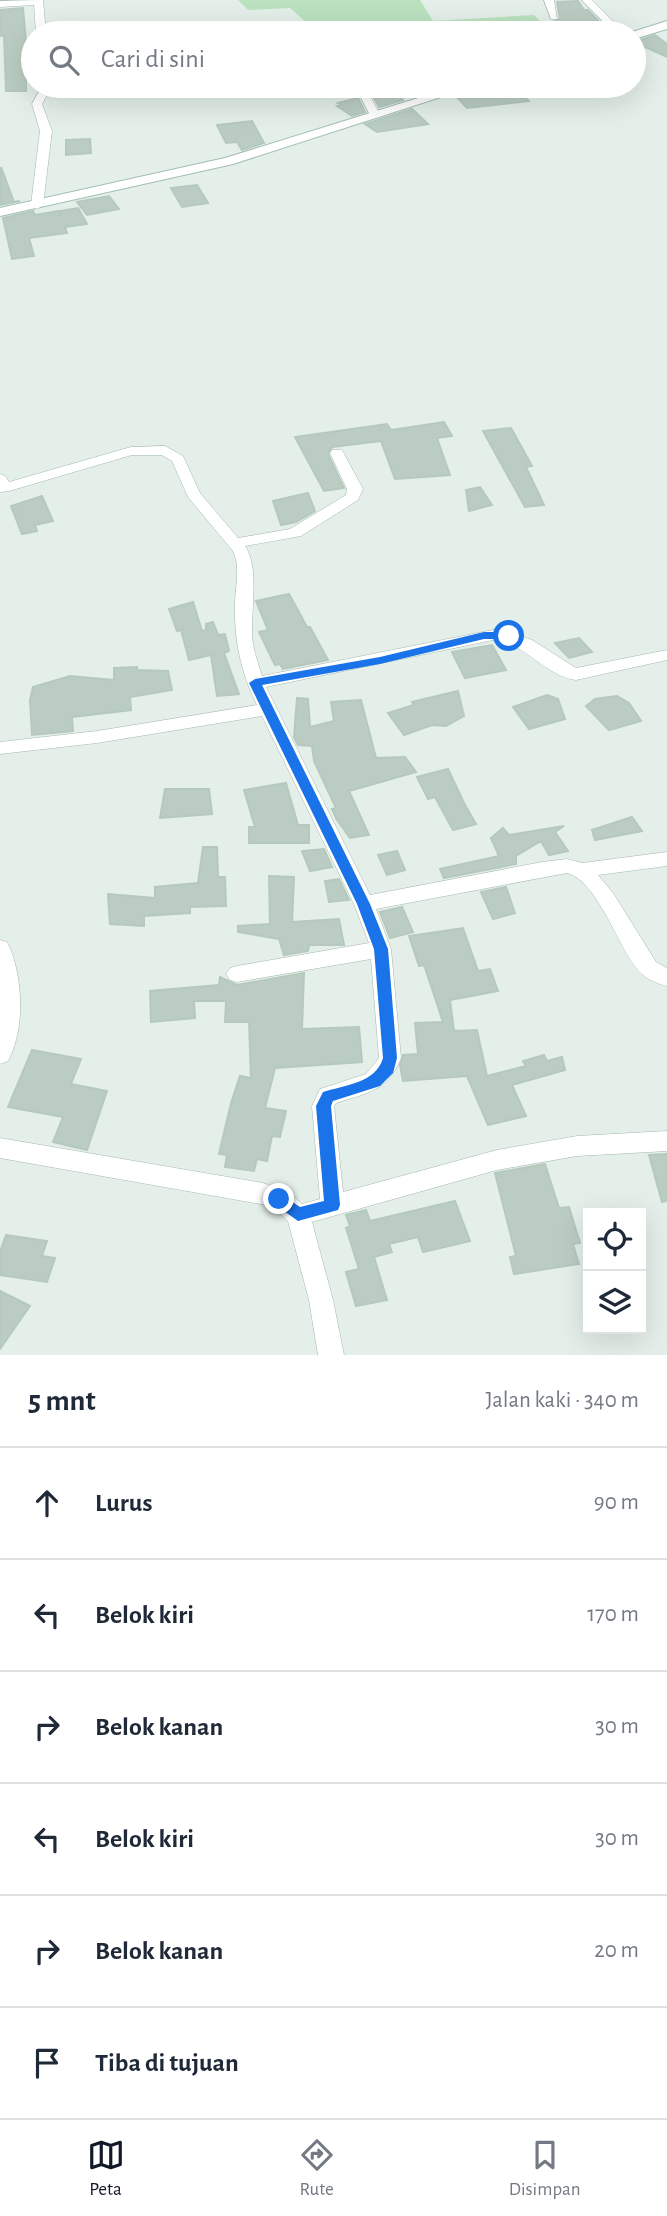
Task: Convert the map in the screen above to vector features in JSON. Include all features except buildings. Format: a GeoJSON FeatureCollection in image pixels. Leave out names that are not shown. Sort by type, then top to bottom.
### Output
{"type":"FeatureCollection","features":[{"type":"Feature","properties":{"kind":"main road"},"geometry":{"type":"LineString","coordinates":[[646,31],[667,25]]}},
{"type":"Feature","properties":{"kind":"main road"},"geometry":{"type":"LineString","coordinates":[[0,212],[228,161],[430,98]]}},
{"type":"Feature","properties":{"kind":"street"},"geometry":{"type":"LineString","coordinates":[[549,0],[554,17]]}},
{"type":"Feature","properties":{"kind":"street"},"geometry":{"type":"LineString","coordinates":[[587,0],[607,21]]}},
{"type":"Feature","properties":{"kind":"street"},"geometry":{"type":"LineString","coordinates":[[0,4],[38,1],[40,21]]}},
{"type":"Feature","properties":{"kind":"street"},"geometry":{"type":"LineString","coordinates":[[37,205],[46,131],[37,104],[40,98]]}},
{"type":"Feature","properties":{"kind":"street"},"geometry":{"type":"LineString","coordinates":[[366,98],[375,115]]}},
{"type":"Feature","properties":{"kind":"street"},"geometry":{"type":"LineString","coordinates":[[1,487],[131,452],[165,450],[178,458],[192,494],[234,543],[246,562],[243,604],[245,645],[255,683],[364,904],[381,949],[390,1058],[386,1073],[375,1082],[328,1096],[323,1106],[332,1205]]}},
{"type":"Feature","properties":{"kind":"street"},"geometry":{"type":"LineString","coordinates":[[234,543],[295,533],[353,497],[355,489],[337,453]]}},
{"type":"Feature","properties":{"kind":"street"},"geometry":{"type":"LineString","coordinates":[[255,683],[380,660],[498,634],[526,644],[568,673],[576,674],[667,655]]}},
{"type":"Feature","properties":{"kind":"street"},"geometry":{"type":"LineString","coordinates":[[0,748],[97,737],[267,709]]}},
{"type":"Feature","properties":{"kind":"street"},"geometry":{"type":"LineString","coordinates":[[364,904],[542,869],[567,866],[582,870],[667,859]]}},
{"type":"Feature","properties":{"kind":"street"},"geometry":{"type":"LineString","coordinates":[[582,870],[606,898],[649,968],[667,978]]}},
{"type":"Feature","properties":{"kind":"street"},"geometry":{"type":"LineString","coordinates":[[0,948],[9,968],[9,993],[0,1055]]}},
{"type":"Feature","properties":{"kind":"street"},"geometry":{"type":"LineString","coordinates":[[237,974],[381,949]]}},
{"type":"Feature","properties":{"kind":"street"},"geometry":{"type":"LineString","coordinates":[[298,1215],[497,1160],[577,1146],[667,1140]]}},
{"type":"Feature","properties":{"kind":"street"},"geometry":{"type":"LineString","coordinates":[[0,1148],[279,1199],[298,1215],[321,1300],[331,1355]]}},
{"type":"Feature","properties":{"kind":"green space"},"geometry":{"type":"Polygon","coordinates":[[[238,0],[420,0],[433,21],[305,21],[290,8],[248,10],[238,0]]]}},
{"type":"Feature","properties":{"kind":"green space"},"geometry":{"type":"Polygon","coordinates":[[[534,15],[540,21],[433,21],[534,15]]]}},
{"type":"Feature","properties":{"kind":"route"},"geometry":{"type":"LineString","coordinates":[[279,1199],[298,1215],[332,1205],[323,1106],[328,1096],[375,1082],[386,1073],[390,1058],[381,949],[364,904],[255,683],[380,660],[484,636],[509,636]]}}]}
